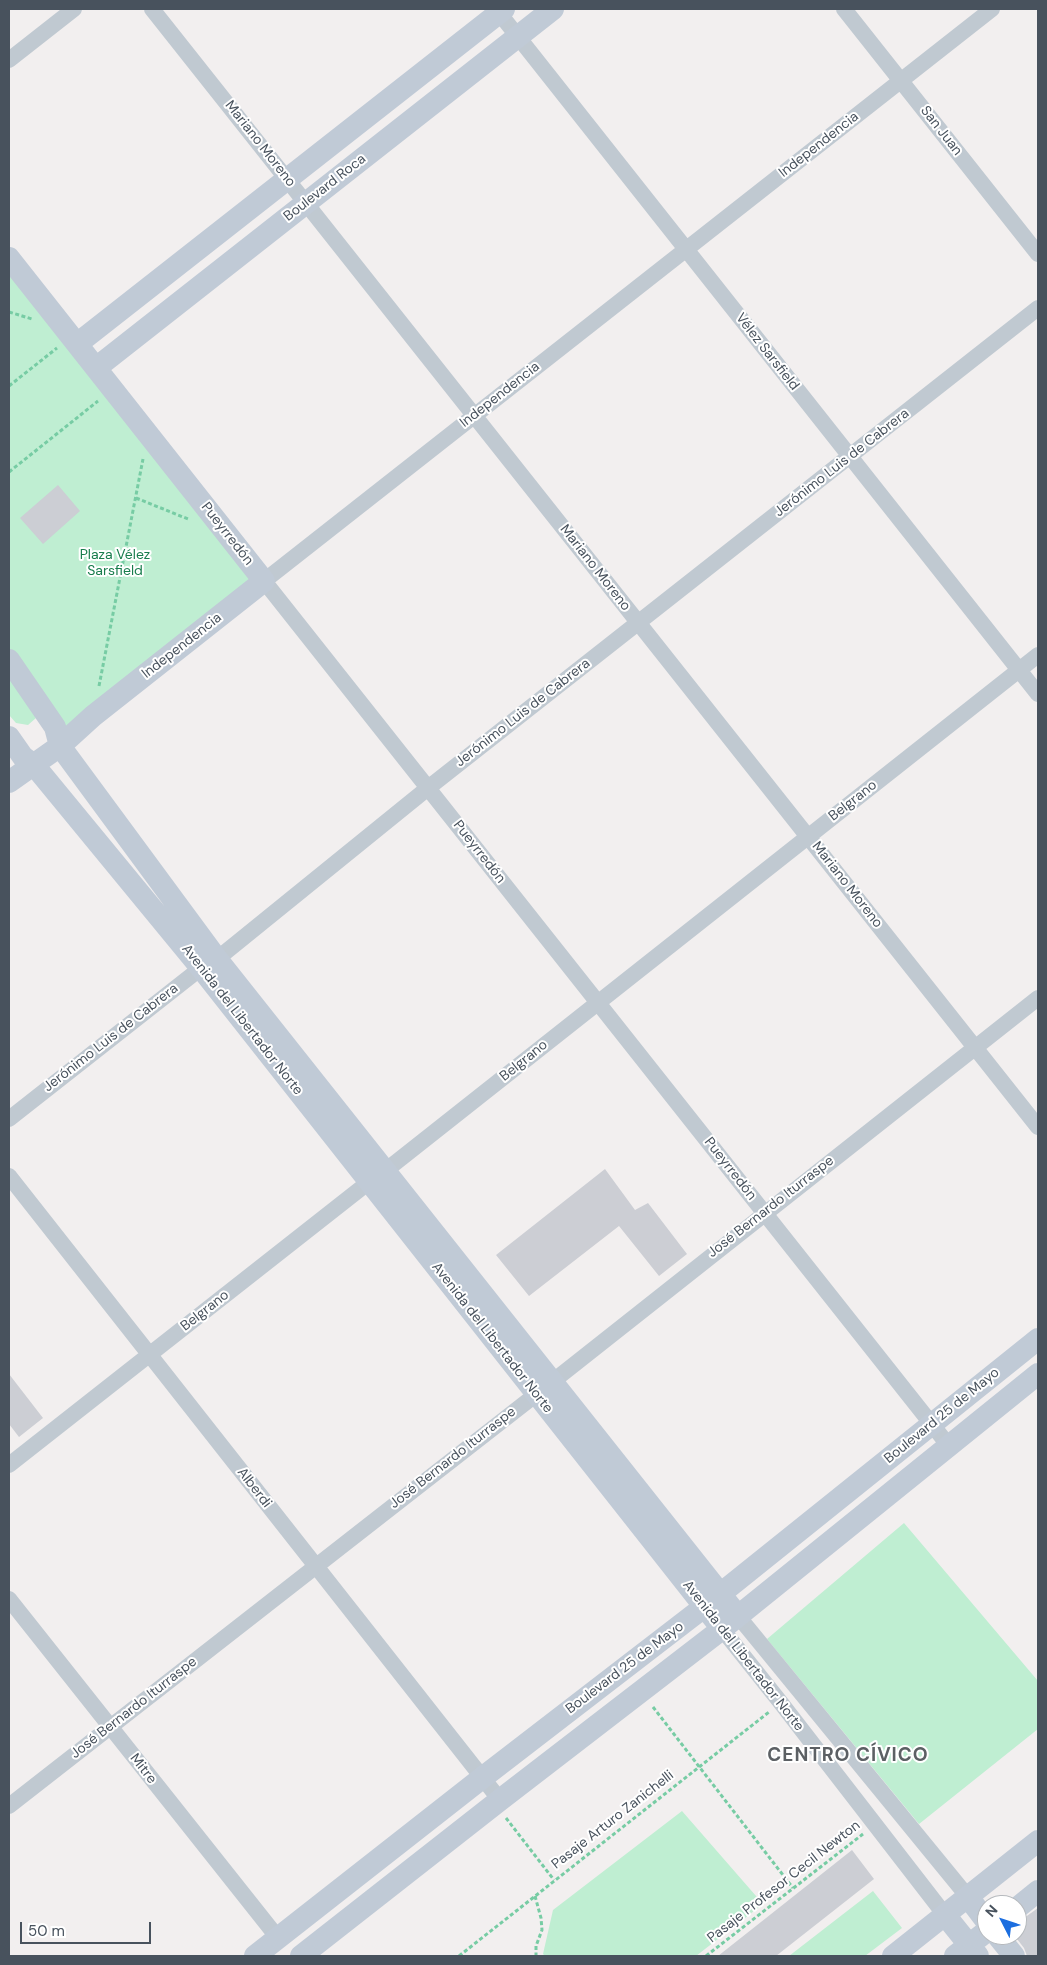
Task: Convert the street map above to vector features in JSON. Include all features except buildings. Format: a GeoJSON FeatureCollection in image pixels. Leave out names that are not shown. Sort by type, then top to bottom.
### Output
{"type":"FeatureCollection","features":[{"type":"Feature","properties":{"kind":"main road","name":"Boulevard Roca"},"geometry":{"type":"LineString","coordinates":[[96,368],[553,9]]}},
{"type":"Feature","properties":{"kind":"main road"},"geometry":{"type":"LineString","coordinates":[[74,341],[287,179],[500,10]]}},
{"type":"Feature","properties":{"kind":"main road","name":"Pueyrredón"},"geometry":{"type":"LineString","coordinates":[[9,258],[264,581]]}},
{"type":"Feature","properties":{"kind":"main road","name":"Independencia"},"geometry":{"type":"LineString","coordinates":[[9,782],[60,746],[93,716],[264,581]]}},
{"type":"Feature","properties":{"kind":"main road","name":"Avenida del Libertador Norte"},"geometry":{"type":"LineString","coordinates":[[9,660],[56,727],[60,746],[209,963]]}},
{"type":"Feature","properties":{"kind":"main road","name":"Avenida del Libertador Norte"},"geometry":{"type":"LineString","coordinates":[[9,737],[23,757],[34,765],[209,963],[730,1623]]}},
{"type":"Feature","properties":{"kind":"main road","name":"Boulevard 25 de Mayo"},"geometry":{"type":"LineString","coordinates":[[255,1956],[713,1600],[1038,1338]]}},
{"type":"Feature","properties":{"kind":"main road","name":"Boulevard 25 de Mayo"},"geometry":{"type":"LineString","coordinates":[[301,1956],[730,1623],[1038,1374]]}},
{"type":"Feature","properties":{"kind":"main road"},"geometry":{"type":"LineString","coordinates":[[893,1956],[1038,1841]]}},
{"type":"Feature","properties":{"kind":"main road"},"geometry":{"type":"LineString","coordinates":[[1027,1900],[1038,1891]]}},
{"type":"Feature","properties":{"kind":"main road"},"geometry":{"type":"LineString","coordinates":[[968,1897],[977,1909]]}},
{"type":"Feature","properties":{"kind":"main road"},"geometry":{"type":"LineString","coordinates":[[945,1915],[967,1952],[977,1942]]}},
{"type":"Feature","properties":{"kind":"main road"},"geometry":{"type":"LineString","coordinates":[[278,1938],[292,1956]]}},
{"type":"Feature","properties":{"kind":"main road"},"geometry":{"type":"LineString","coordinates":[[1006,1945],[1014,1956]]}},
{"type":"Feature","properties":{"kind":"street"},"geometry":{"type":"LineString","coordinates":[[9,60],[74,9]]}},
{"type":"Feature","properties":{"kind":"street","name":"Mariano Moreno"},"geometry":{"type":"LineString","coordinates":[[152,9],[1038,1127]]}},
{"type":"Feature","properties":{"kind":"street","name":"San Juan"},"geometry":{"type":"LineString","coordinates":[[844,9],[1038,254]]}},
{"type":"Feature","properties":{"kind":"street","name":"Independencia"},"geometry":{"type":"LineString","coordinates":[[264,581],[992,9]]}},
{"type":"Feature","properties":{"kind":"street","name":"Vélez Sarsfield"},"geometry":{"type":"LineString","coordinates":[[500,10],[518,37],[1038,694]]}},
{"type":"Feature","properties":{"kind":"street","name":"Jerónimo Luis de Cabrera"},"geometry":{"type":"LineString","coordinates":[[9,1119],[1038,308]]}},
{"type":"Feature","properties":{"kind":"street","name":"Pueyrredón"},"geometry":{"type":"LineString","coordinates":[[264,581],[949,1446]]}},
{"type":"Feature","properties":{"kind":"street","name":"Belgrano"},"geometry":{"type":"LineString","coordinates":[[9,1465],[378,1177],[1038,656]]}},
{"type":"Feature","properties":{"kind":"street","name":"José Bernardo Iturraspe"},"geometry":{"type":"LineString","coordinates":[[9,1806],[1038,998]]}},
{"type":"Feature","properties":{"kind":"street","name":"Alberdi"},"geometry":{"type":"LineString","coordinates":[[9,1176],[482,1778],[497,1802]]}},
{"type":"Feature","properties":{"kind":"street","name":"Mitre"},"geometry":{"type":"LineString","coordinates":[[9,1599],[278,1938]]}},
{"type":"Feature","properties":{"kind":"street","name":"Avenida del Libertador Norte"},"geometry":{"type":"LineString","coordinates":[[730,1623],[781,1703],[945,1915]]}},
{"type":"Feature","properties":{"kind":"street","name":"Avenida del Libertador Norte"},"geometry":{"type":"LineString","coordinates":[[730,1623],[968,1897]]}},
{"type":"Feature","properties":{"kind":"path"},"geometry":{"type":"LineString","coordinates":[[9,386],[74,341]]}},
{"type":"Feature","properties":{"kind":"path"},"geometry":{"type":"LineString","coordinates":[[9,472],[112,389]]}},
{"type":"Feature","properties":{"kind":"path"},"geometry":{"type":"LineString","coordinates":[[93,716],[148,434]]}},
{"type":"Feature","properties":{"kind":"path"},"geometry":{"type":"LineString","coordinates":[[136,498],[190,519]]}},
{"type":"Feature","properties":{"kind":"path"},"geometry":{"type":"LineString","coordinates":[[641,1691],[793,1888]]}},
{"type":"Feature","properties":{"kind":"path","name":"Pasaje Arturo Zanichelli"},"geometry":{"type":"LineString","coordinates":[[459,1956],[781,1703]]}},
{"type":"Feature","properties":{"kind":"path"},"geometry":{"type":"LineString","coordinates":[[497,1802],[554,1880]]}},
{"type":"Feature","properties":{"kind":"path","name":"Pasaje Profesor Cecil Newton"},"geometry":{"type":"LineString","coordinates":[[706,1956],[876,1825]]}},
{"type":"Feature","properties":{"kind":"path"},"geometry":{"type":"LineString","coordinates":[[535,1896],[542,1918],[542,1930],[536,1946],[536,1956]]}},
{"type":"Feature","properties":{"kind":"green space","name":"Plaza Vélez Sarsfield"},"geometry":{"type":"Polygon","coordinates":[[[9,258],[264,581],[60,746],[9,660],[9,258]]]}},
{"type":"Feature","properties":{"kind":"green space"},"geometry":{"type":"Polygon","coordinates":[[[9,671],[36,718],[28,725],[16,723],[9,715],[9,671]]]}},
{"type":"Feature","properties":{"kind":"green space"},"geometry":{"type":"Polygon","coordinates":[[[904,1523],[1038,1681],[1038,1729],[919,1824],[767,1639],[904,1523]]]}},
{"type":"Feature","properties":{"kind":"green space"},"geometry":{"type":"Polygon","coordinates":[[[682,1811],[763,1904],[696,1956],[545,1956],[543,1954],[553,1910],[682,1811]]]}},
{"type":"Feature","properties":{"kind":"green space"},"geometry":{"type":"Polygon","coordinates":[[[873,1891],[902,1928],[865,1956],[789,1956],[873,1891]]]}},
{"type":"Feature","properties":{"kind":"district","name":"CENTRO CÍVICO"},"geometry":{"type":"Point","coordinates":[848,1756]}}]}
